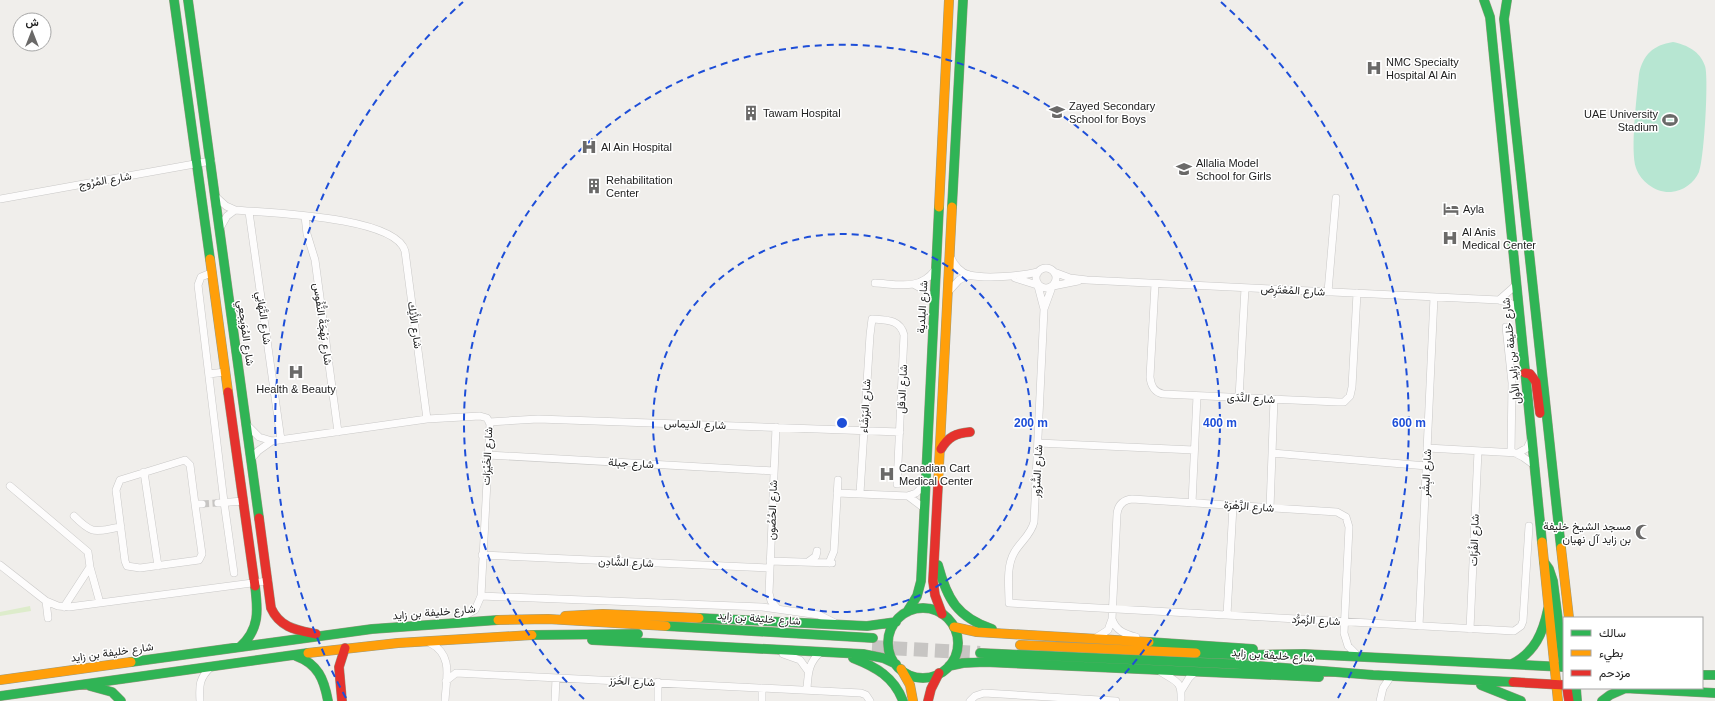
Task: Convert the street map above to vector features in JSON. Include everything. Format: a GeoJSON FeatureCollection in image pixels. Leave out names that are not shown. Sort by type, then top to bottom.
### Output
{"type":"FeatureCollection","features":[{"type":"Feature","properties":{"kind":"main road"},"geometry":{"type":"LineString","coordinates":[[174,0],[258,611],[257,622],[251,636],[240,647]]}},
{"type":"Feature","properties":{"kind":"main road","name":"شارع المُوَيجعِي"},"geometry":{"type":"LineString","coordinates":[[188,0],[216,196],[271,608],[275,617],[281,624],[294,631],[321,635]]}},
{"type":"Feature","properties":{"kind":"main road","name":"شارع خليفة بن زايد الأول"},"geometry":{"type":"LineString","coordinates":[[1484,0],[1490,17],[1548,609],[1561,675],[1558,701]]}},
{"type":"Feature","properties":{"kind":"main road"},"geometry":{"type":"LineString","coordinates":[[1507,0],[1504,19],[1512,102],[1569,617]]}},
{"type":"Feature","properties":{"kind":"main road","name":"شارع البلدية"},"geometry":{"type":"LineString","coordinates":[[907,612],[917,596],[921,581],[948,1]]}},
{"type":"Feature","properties":{"kind":"main road"},"geometry":{"type":"LineString","coordinates":[[525,634],[546,638],[870,655],[898,666],[910,674],[922,677],[939,673],[949,666],[955,656],[958,644],[954,627],[942,614],[936,602],[934,588],[963,3]]}},
{"type":"Feature","properties":{"kind":"main road"},"geometry":{"type":"LineString","coordinates":[[1493,56],[1497,56],[1501,59],[1505,92],[1512,102]]}},
{"type":"Feature","properties":{"kind":"main road"},"geometry":{"type":"LineString","coordinates":[[1508,208],[1516,226],[1527,319],[1530,324],[1537,325]]}},
{"type":"Feature","properties":{"kind":"main road"},"geometry":{"type":"LineString","coordinates":[[1538,342],[1528,354],[1525,369],[1532,374],[1534,378],[1542,431],[1550,444]]}},
{"type":"Feature","properties":{"kind":"main road"},"geometry":{"type":"LineString","coordinates":[[940,452],[950,436],[970,432]]}},
{"type":"Feature","properties":{"kind":"main road"},"geometry":{"type":"LineString","coordinates":[[236,448],[244,459],[251,459]]}},
{"type":"Feature","properties":{"kind":"main road"},"geometry":{"type":"LineString","coordinates":[[935,552],[944,588],[954,606],[965,616],[978,624],[1011,634]]}},
{"type":"Feature","properties":{"kind":"main road"},"geometry":{"type":"LineString","coordinates":[[1450,679],[1458,674],[1464,673],[1561,675],[1553,581],[1551,573],[1544,562]]}},
{"type":"Feature","properties":{"kind":"main road"},"geometry":{"type":"LineString","coordinates":[[913,701],[910,685],[890,654],[888,643],[890,632],[896,622],[907,612],[924,608],[942,614]]}},
{"type":"Feature","properties":{"kind":"main road"},"geometry":{"type":"LineString","coordinates":[[1511,664],[1530,653],[1538,643],[1543,633],[1548,609]]}},
{"type":"Feature","properties":{"kind":"main road"},"geometry":{"type":"LineString","coordinates":[[548,619],[572,614],[598,614],[872,626],[896,622]]}},
{"type":"Feature","properties":{"kind":"main road","name":"شارع خليفة بن زايد"},"geometry":{"type":"LineString","coordinates":[[0,680],[321,635],[372,629],[428,626],[486,620],[548,619],[872,642],[564,632],[421,640],[345,648],[0,696]]}},
{"type":"Feature","properties":{"kind":"main road"},"geometry":{"type":"LineString","coordinates":[[954,627],[977,632],[1151,641],[1304,654]]}},
{"type":"Feature","properties":{"kind":"main road"},"geometry":{"type":"LineString","coordinates":[[342,701],[338,672],[340,659],[345,648]]}},
{"type":"Feature","properties":{"kind":"main road","name":"شارع خليفة بن زايد"},"geometry":{"type":"LineString","coordinates":[[980,649],[1246,655],[1304,654],[1511,664],[1561,675],[1466,680],[980,649]]}},
{"type":"Feature","properties":{"kind":"main road"},"geometry":{"type":"LineString","coordinates":[[841,653],[869,663],[881,670],[896,685],[903,701]]}},
{"type":"Feature","properties":{"kind":"main road"},"geometry":{"type":"LineString","coordinates":[[290,656],[308,661],[318,669],[324,680],[328,701]]}},
{"type":"Feature","properties":{"kind":"main road"},"geometry":{"type":"LineString","coordinates":[[949,666],[978,662],[1309,677],[1372,675]]}},
{"type":"Feature","properties":{"kind":"main road"},"geometry":{"type":"LineString","coordinates":[[928,701],[931,689],[939,673]]}},
{"type":"Feature","properties":{"kind":"main road"},"geometry":{"type":"LineString","coordinates":[[1703,675],[1715,675]]}},
{"type":"Feature","properties":{"kind":"main road"},"geometry":{"type":"LineString","coordinates":[[1466,680],[1521,701]]}},
{"type":"Feature","properties":{"kind":"main road"},"geometry":{"type":"LineString","coordinates":[[84,684],[112,692],[121,701]]}},
{"type":"Feature","properties":{"kind":"main road"},"geometry":{"type":"LineString","coordinates":[[1567,689],[1569,701]]}},
{"type":"Feature","properties":{"kind":"main road"},"geometry":{"type":"LineString","coordinates":[[1576,689],[1577,701]]}},
{"type":"Feature","properties":{"kind":"main road"},"geometry":{"type":"LineString","coordinates":[[1602,701],[1610,695],[1624,689]]}},
{"type":"Feature","properties":{"kind":"main road"},"geometry":{"type":"LineString","coordinates":[[1644,689],[1715,693]]}},
{"type":"Feature","properties":{"kind":"street","name":"شارع المُرُوج"},"geometry":{"type":"LineString","coordinates":[[0,199],[211,161]]}},
{"type":"Feature","properties":{"kind":"street"},"geometry":{"type":"LineString","coordinates":[[216,196],[226,206],[235,210],[305,216]]}},
{"type":"Feature","properties":{"kind":"street"},"geometry":{"type":"LineString","coordinates":[[1328,292],[1336,198]]}},
{"type":"Feature","properties":{"kind":"street"},"geometry":{"type":"LineString","coordinates":[[220,228],[228,216],[235,210]]}},
{"type":"Feature","properties":{"kind":"street","name":"شارع التَّهَانِي"},"geometry":{"type":"LineString","coordinates":[[249,212],[281,440]]}},
{"type":"Feature","properties":{"kind":"street","name":"شارع الأَيْك"},"geometry":{"type":"LineString","coordinates":[[305,216],[348,220],[392,236],[401,243],[405,251],[427,419]]}},
{"type":"Feature","properties":{"kind":"street","name":"شارع بَهْجَةُ النُّفُوس"},"geometry":{"type":"LineString","coordinates":[[305,216],[308,238],[315,260],[338,432]]}},
{"type":"Feature","properties":{"kind":"street"},"geometry":{"type":"LineString","coordinates":[[950,256],[959,270],[969,275],[1007,277],[1038,285],[1045,289],[1053,286],[1056,279],[1054,272],[1046,268],[1038,272],[1007,277]]}},
{"type":"Feature","properties":{"kind":"street"},"geometry":{"type":"LineString","coordinates":[[915,285],[928,279],[936,269]]}},
{"type":"Feature","properties":{"kind":"street"},"geometry":{"type":"LineString","coordinates":[[1038,272],[1035,278],[1038,285]]}},
{"type":"Feature","properties":{"kind":"street","name":"شارع المُعْتَرِض"},"geometry":{"type":"LineString","coordinates":[[1054,272],[1070,278],[1087,280],[1499,300],[1510,303],[1519,309]]}},
{"type":"Feature","properties":{"kind":"street"},"geometry":{"type":"LineString","coordinates":[[211,273],[201,277],[198,285],[209,374],[221,503],[234,573]]}},
{"type":"Feature","properties":{"kind":"street"},"geometry":{"type":"LineString","coordinates":[[948,292],[955,284],[969,275]]}},
{"type":"Feature","properties":{"kind":"street","name":"شارع المُعْتَرِض"},"geometry":{"type":"LineString","coordinates":[[1053,286],[1087,280]]}},
{"type":"Feature","properties":{"kind":"street"},"geometry":{"type":"LineString","coordinates":[[875,283],[915,285],[924,290],[934,300]]}},
{"type":"Feature","properties":{"kind":"street","name":"شارع النَّدَى"},"geometry":{"type":"LineString","coordinates":[[1155,284],[1151,384],[1154,390],[1160,394],[1239,398],[1338,402],[1349,398],[1352,390],[1357,293]]}},
{"type":"Feature","properties":{"kind":"street","name":"شارع السُّرُور"},"geometry":{"type":"LineString","coordinates":[[1009,603],[1011,559],[1016,550],[1030,533],[1034,522],[1044,309],[1038,285]]}},
{"type":"Feature","properties":{"kind":"street"},"geometry":{"type":"LineString","coordinates":[[1499,300],[1516,285]]}},
{"type":"Feature","properties":{"kind":"street","name":"شارع السُّرُور"},"geometry":{"type":"LineString","coordinates":[[1044,309],[1053,286]]}},
{"type":"Feature","properties":{"kind":"street"},"geometry":{"type":"LineString","coordinates":[[1239,398],[1246,288]]}},
{"type":"Feature","properties":{"kind":"street","name":"شارع البِشْر"},"geometry":{"type":"LineString","coordinates":[[1419,626],[1434,297]]}},
{"type":"Feature","properties":{"kind":"street","name":"شارع البَرْشَاء"},"geometry":{"type":"LineString","coordinates":[[860,494],[872,319]]}},
{"type":"Feature","properties":{"kind":"street","name":"شارع الدقل"},"geometry":{"type":"LineString","coordinates":[[872,319],[895,322],[900,326],[904,335],[897,484]]}},
{"type":"Feature","properties":{"kind":"street"},"geometry":{"type":"LineString","coordinates":[[1506,327],[1512,383],[1512,453]]}},
{"type":"Feature","properties":{"kind":"street"},"geometry":{"type":"LineString","coordinates":[[209,374],[225,372]]}},
{"type":"Feature","properties":{"kind":"street"},"geometry":{"type":"LineString","coordinates":[[1192,503],[1197,396]]}},
{"type":"Feature","properties":{"kind":"street"},"geometry":{"type":"LineString","coordinates":[[1270,508],[1274,399]]}},
{"type":"Feature","properties":{"kind":"street","name":"شارع الخَيْرَات"},"geometry":{"type":"LineString","coordinates":[[251,459],[258,450],[272,441],[427,419],[482,416],[489,422],[481,596],[478,607],[469,615],[462,617],[439,618],[428,626]]}},
{"type":"Feature","properties":{"kind":"street","name":"شارع الديماس"},"geometry":{"type":"LineString","coordinates":[[489,422],[538,419],[900,432]]}},
{"type":"Feature","properties":{"kind":"street"},"geometry":{"type":"LineString","coordinates":[[247,425],[259,437],[272,441]]}},
{"type":"Feature","properties":{"kind":"street","name":"شارع الحُصُون"},"geometry":{"type":"LineString","coordinates":[[769,593],[776,427]]}},
{"type":"Feature","properties":{"kind":"street"},"geometry":{"type":"LineString","coordinates":[[1512,453],[1524,450],[1532,440]]}},
{"type":"Feature","properties":{"kind":"street"},"geometry":{"type":"LineString","coordinates":[[1038,443],[1194,450]]}},
{"type":"Feature","properties":{"kind":"street"},"geometry":{"type":"LineString","coordinates":[[1428,448],[1512,453],[1523,457],[1534,465]]}},
{"type":"Feature","properties":{"kind":"street","name":"شارع الفُرَات"},"geometry":{"type":"LineString","coordinates":[[1470,629],[1478,451]]}},
{"type":"Feature","properties":{"kind":"street"},"geometry":{"type":"LineString","coordinates":[[1272,453],[1427,466]]}},
{"type":"Feature","properties":{"kind":"street","name":"شارع جبلة"},"geometry":{"type":"LineString","coordinates":[[488,456],[774,471]]}},
{"type":"Feature","properties":{"kind":"street"},"geometry":{"type":"LineString","coordinates":[[180,461],[187,461],[190,465],[198,504],[201,558],[197,561],[140,568],[128,566],[125,561],[116,490],[118,482],[122,479],[144,472],[180,461]]}},
{"type":"Feature","properties":{"kind":"street"},"geometry":{"type":"LineString","coordinates":[[144,472],[158,566]]}},
{"type":"Feature","properties":{"kind":"street"},"geometry":{"type":"LineString","coordinates":[[808,562],[816,556],[818,551],[819,558],[828,563],[834,551],[838,480]]}},
{"type":"Feature","properties":{"kind":"street"},"geometry":{"type":"LineString","coordinates":[[837,492],[908,496],[916,492],[925,484]]}},
{"type":"Feature","properties":{"kind":"street"},"geometry":{"type":"LineString","coordinates":[[10,486],[85,549],[90,557],[90,567],[100,603]]}},
{"type":"Feature","properties":{"kind":"street"},"geometry":{"type":"LineString","coordinates":[[908,496],[924,508]]}},
{"type":"Feature","properties":{"kind":"street","name":"شارع الزَّهْرَة"},"geometry":{"type":"LineString","coordinates":[[1112,619],[1117,514],[1121,505],[1126,501],[1132,499],[1340,512],[1348,519],[1349,527],[1344,622],[1346,642],[1360,657]]}},
{"type":"Feature","properties":{"kind":"street"},"geometry":{"type":"LineString","coordinates":[[221,503],[243,501]]}},
{"type":"Feature","properties":{"kind":"street"},"geometry":{"type":"LineString","coordinates":[[1227,614],[1233,506]]}},
{"type":"Feature","properties":{"kind":"street"},"geometry":{"type":"LineString","coordinates":[[74,516],[89,530],[121,527]]}},
{"type":"Feature","properties":{"kind":"street","name":"شارع الزُمرُّد"},"geometry":{"type":"LineString","coordinates":[[1009,603],[1514,631],[1521,626],[1523,621],[1529,526]]}},
{"type":"Feature","properties":{"kind":"street","name":"شارع الشَّادِن"},"geometry":{"type":"LineString","coordinates":[[482,556],[770,564],[808,562],[828,563]]}},
{"type":"Feature","properties":{"kind":"street"},"geometry":{"type":"LineString","coordinates":[[0,565],[46,601],[64,607],[268,581]]}},
{"type":"Feature","properties":{"kind":"street"},"geometry":{"type":"LineString","coordinates":[[64,607],[90,567]]}},
{"type":"Feature","properties":{"kind":"street"},"geometry":{"type":"LineString","coordinates":[[759,606],[769,593]]}},
{"type":"Feature","properties":{"kind":"street"},"geometry":{"type":"LineString","coordinates":[[769,593],[777,608]]}},
{"type":"Feature","properties":{"kind":"street"},"geometry":{"type":"LineString","coordinates":[[481,596],[759,606],[819,615],[839,625]]}},
{"type":"Feature","properties":{"kind":"street"},"geometry":{"type":"LineString","coordinates":[[46,601],[48,618]]}},
{"type":"Feature","properties":{"kind":"street"},"geometry":{"type":"LineString","coordinates":[[1094,638],[1108,630],[1112,619]]}},
{"type":"Feature","properties":{"kind":"street"},"geometry":{"type":"LineString","coordinates":[[1112,619],[1121,631],[1151,641]]}},
{"type":"Feature","properties":{"kind":"street"},"geometry":{"type":"LineString","coordinates":[[421,640],[440,649],[444,655],[446,662],[445,701]]}},
{"type":"Feature","properties":{"kind":"street"},"geometry":{"type":"LineString","coordinates":[[772,650],[797,658],[803,662],[808,671]]}},
{"type":"Feature","properties":{"kind":"street"},"geometry":{"type":"LineString","coordinates":[[808,689],[808,671],[812,660],[821,652]]}},
{"type":"Feature","properties":{"kind":"street"},"geometry":{"type":"LineString","coordinates":[[446,662],[456,673],[446,681]]}},
{"type":"Feature","properties":{"kind":"street"},"geometry":{"type":"LineString","coordinates":[[200,701],[199,684],[203,675],[211,667]]}},
{"type":"Feature","properties":{"kind":"street"},"geometry":{"type":"LineString","coordinates":[[1160,670],[1177,681],[1181,691],[1181,701]]}},
{"type":"Feature","properties":{"kind":"street"},"geometry":{"type":"LineString","coordinates":[[1181,691],[1189,678],[1195,672]]}},
{"type":"Feature","properties":{"kind":"street","name":"شارع الخَرَز"},"geometry":{"type":"LineString","coordinates":[[456,673],[808,689],[861,693],[866,695],[870,701]]}},
{"type":"Feature","properties":{"kind":"street"},"geometry":{"type":"LineString","coordinates":[[1380,701],[1383,688],[1392,676]]}},
{"type":"Feature","properties":{"kind":"street"},"geometry":{"type":"LineString","coordinates":[[555,701],[556,678]]}},
{"type":"Feature","properties":{"kind":"street"},"geometry":{"type":"LineString","coordinates":[[658,682],[658,701]]}},
{"type":"Feature","properties":{"kind":"street"},"geometry":{"type":"LineString","coordinates":[[762,688],[762,701]]}},
{"type":"Feature","properties":{"kind":"street"},"geometry":{"type":"LineString","coordinates":[[970,701],[975,696],[984,693],[1079,700],[1116,701]]}},
{"type":"Feature","properties":{"kind":"green space","name":"UAE University Stadium"},"geometry":{"type":"Polygon","coordinates":[[[1673,42],[1692,50],[1700,56],[1703,61],[1706,73],[1705,119],[1703,152],[1701,165],[1697,176],[1691,183],[1680,190],[1665,192],[1650,186],[1638,173],[1634,160],[1634,136],[1639,74],[1643,61],[1655,48],[1666,43],[1673,42]]]}},
{"type":"Feature","properties":{"kind":"green space"},"geometry":{"type":"Polygon","coordinates":[[[30,606],[31,611],[0,616],[0,612],[30,606]]]}},
{"type":"Feature","properties":{"kind":"tunnel"},"geometry":{"type":"LineString","coordinates":[[202,504],[218,503]]}},
{"type":"Feature","properties":{"kind":"tunnel"},"geometry":{"type":"LineString","coordinates":[[872,647],[980,653]]}},
{"type":"Feature","properties":{"kind":"traffic: fast"},"geometry":{"type":"LineString","coordinates":[[174,0],[210,259]]}},
{"type":"Feature","properties":{"kind":"traffic: fast"},"geometry":{"type":"LineString","coordinates":[[188,0],[259,518]]}},
{"type":"Feature","properties":{"kind":"traffic: fast"},"geometry":{"type":"LineString","coordinates":[[952,207],[963,0]]}},
{"type":"Feature","properties":{"kind":"traffic: fast"},"geometry":{"type":"LineString","coordinates":[[1484,0],[1490,17],[1542,542]]}},
{"type":"Feature","properties":{"kind":"traffic: fast"},"geometry":{"type":"LineString","coordinates":[[1507,0],[1504,19],[1561,548]]}},
{"type":"Feature","properties":{"kind":"traffic: fast"},"geometry":{"type":"LineString","coordinates":[[907,612],[917,596],[921,581],[939,207]]}},
{"type":"Feature","properties":{"kind":"traffic: fast"},"geometry":{"type":"LineString","coordinates":[[1544,562],[1549,569],[1553,581],[1563,659]]}},
{"type":"Feature","properties":{"kind":"traffic: fast"},"geometry":{"type":"LineString","coordinates":[[938,565],[945,588],[955,605],[970,619],[992,629]]}},
{"type":"Feature","properties":{"kind":"traffic: fast"},"geometry":{"type":"LineString","coordinates":[[240,647],[247,640],[256,619],[257,603],[255,586]]}},
{"type":"Feature","properties":{"kind":"traffic: fast"},"geometry":{"type":"LineString","coordinates":[[923,608],[942,614],[952,624],[958,643],[952,662],[942,672],[923,678],[904,672],[894,662],[888,643],[894,624],[904,614],[923,608]]}},
{"type":"Feature","properties":{"kind":"traffic: fast"},"geometry":{"type":"LineString","coordinates":[[1512,664],[1527,654],[1537,641],[1544,626],[1548,609]]}},
{"type":"Feature","properties":{"kind":"traffic: fast"},"geometry":{"type":"LineString","coordinates":[[699,618],[867,626],[896,622]]}},
{"type":"Feature","properties":{"kind":"traffic: fast"},"geometry":{"type":"LineString","coordinates":[[131,662],[372,629],[498,620]]}},
{"type":"Feature","properties":{"kind":"traffic: fast"},"geometry":{"type":"LineString","coordinates":[[666,626],[873,638]]}},
{"type":"Feature","properties":{"kind":"traffic: fast"},"geometry":{"type":"LineString","coordinates":[[532,635],[638,634]]}},
{"type":"Feature","properties":{"kind":"traffic: fast"},"geometry":{"type":"LineString","coordinates":[[592,640],[863,654],[883,658],[896,664]]}},
{"type":"Feature","properties":{"kind":"traffic: fast"},"geometry":{"type":"LineString","coordinates":[[1149,642],[1253,649]]}},
{"type":"Feature","properties":{"kind":"traffic: fast"},"geometry":{"type":"LineString","coordinates":[[0,696],[308,653]]}},
{"type":"Feature","properties":{"kind":"traffic: fast"},"geometry":{"type":"LineString","coordinates":[[980,653],[1234,664],[1373,675],[1513,682]]}},
{"type":"Feature","properties":{"kind":"traffic: fast"},"geometry":{"type":"LineString","coordinates":[[1196,653],[1246,655],[1304,654],[1563,667]]}},
{"type":"Feature","properties":{"kind":"traffic: fast"},"geometry":{"type":"LineString","coordinates":[[296,656],[310,663],[319,673],[328,701]]}},
{"type":"Feature","properties":{"kind":"traffic: fast"},"geometry":{"type":"LineString","coordinates":[[853,658],[877,669],[889,679],[895,685],[903,701]]}},
{"type":"Feature","properties":{"kind":"traffic: fast"},"geometry":{"type":"LineString","coordinates":[[949,666],[963,663],[985,662],[1319,677]]}},
{"type":"Feature","properties":{"kind":"traffic: fast"},"geometry":{"type":"LineString","coordinates":[[1703,675],[1715,675]]}},
{"type":"Feature","properties":{"kind":"traffic: fast"},"geometry":{"type":"LineString","coordinates":[[1481,685],[1521,701]]}},
{"type":"Feature","properties":{"kind":"traffic: fast"},"geometry":{"type":"LineString","coordinates":[[90,686],[112,692],[121,701]]}},
{"type":"Feature","properties":{"kind":"traffic: fast"},"geometry":{"type":"LineString","coordinates":[[1576,689],[1577,701]]}},
{"type":"Feature","properties":{"kind":"traffic: fast"},"geometry":{"type":"LineString","coordinates":[[1602,701],[1610,695],[1624,689]]}},
{"type":"Feature","properties":{"kind":"traffic: fast"},"geometry":{"type":"LineString","coordinates":[[1640,689],[1715,693]]}},
{"type":"Feature","properties":{"kind":"traffic: slow"},"geometry":{"type":"LineString","coordinates":[[939,207],[949,0]]}},
{"type":"Feature","properties":{"kind":"traffic: slow"},"geometry":{"type":"LineString","coordinates":[[938,485],[952,207]]}},
{"type":"Feature","properties":{"kind":"traffic: slow"},"geometry":{"type":"LineString","coordinates":[[210,259],[228,392]]}},
{"type":"Feature","properties":{"kind":"traffic: slow"},"geometry":{"type":"LineString","coordinates":[[1542,542],[1558,701]]}},
{"type":"Feature","properties":{"kind":"traffic: slow"},"geometry":{"type":"LineString","coordinates":[[1561,548],[1569,617]]}},
{"type":"Feature","properties":{"kind":"traffic: slow"},"geometry":{"type":"LineString","coordinates":[[565,616],[603,614],[699,618]]}},
{"type":"Feature","properties":{"kind":"traffic: slow"},"geometry":{"type":"LineString","coordinates":[[498,620],[548,619],[666,626]]}},
{"type":"Feature","properties":{"kind":"traffic: slow"},"geometry":{"type":"LineString","coordinates":[[954,627],[977,632],[1149,642]]}},
{"type":"Feature","properties":{"kind":"traffic: slow"},"geometry":{"type":"LineString","coordinates":[[308,653],[398,643],[532,635]]}},
{"type":"Feature","properties":{"kind":"traffic: slow"},"geometry":{"type":"LineString","coordinates":[[1020,645],[1196,653]]}},
{"type":"Feature","properties":{"kind":"traffic: slow"},"geometry":{"type":"LineString","coordinates":[[0,680],[131,662]]}},
{"type":"Feature","properties":{"kind":"traffic: slow"},"geometry":{"type":"LineString","coordinates":[[901,669],[910,685],[913,701]]}},
{"type":"Feature","properties":{"kind":"traffic: jam"},"geometry":{"type":"LineString","coordinates":[[1525,373],[1530,374],[1536,382],[1540,413]]}},
{"type":"Feature","properties":{"kind":"traffic: jam"},"geometry":{"type":"LineString","coordinates":[[228,392],[255,586]]}},
{"type":"Feature","properties":{"kind":"traffic: jam"},"geometry":{"type":"LineString","coordinates":[[941,449],[953,436],[970,432]]}},
{"type":"Feature","properties":{"kind":"traffic: jam"},"geometry":{"type":"LineString","coordinates":[[938,485],[933,581],[935,595],[942,614]]}},
{"type":"Feature","properties":{"kind":"traffic: jam"},"geometry":{"type":"LineString","coordinates":[[259,518],[271,608],[279,620],[284,624],[316,634]]}},
{"type":"Feature","properties":{"kind":"traffic: jam"},"geometry":{"type":"LineString","coordinates":[[342,701],[339,667],[345,648]]}},
{"type":"Feature","properties":{"kind":"traffic: jam"},"geometry":{"type":"LineString","coordinates":[[928,701],[931,689],[939,673]]}},
{"type":"Feature","properties":{"kind":"traffic: jam"},"geometry":{"type":"LineString","coordinates":[[1513,682],[1563,685]]}},
{"type":"Feature","properties":{"kind":"traffic: jam"},"geometry":{"type":"LineString","coordinates":[[1567,689],[1569,701]]}},
{"type":"Feature","properties":{"kind":"place","name":"NMC Specialty Hospital Al Ain"},"geometry":{"type":"Point","coordinates":[1374,68]}},
{"type":"Feature","properties":{"kind":"place","name":"Zayed Secondary School for Boys"},"geometry":{"type":"Point","coordinates":[1057,112]}},
{"type":"Feature","properties":{"kind":"place","name":"Tawam Hospital"},"geometry":{"type":"Point","coordinates":[751,113]}},
{"type":"Feature","properties":{"kind":"place","name":"UAE University Stadium"},"geometry":{"type":"Point","coordinates":[1670,120]}},
{"type":"Feature","properties":{"kind":"place","name":"Al Ain Hospital"},"geometry":{"type":"Point","coordinates":[589,147]}},
{"type":"Feature","properties":{"kind":"place","name":"Allalia Model School for Girls"},"geometry":{"type":"Point","coordinates":[1184,169]}},
{"type":"Feature","properties":{"kind":"place","name":"Rehabilitation Center"},"geometry":{"type":"Point","coordinates":[594,186]}},
{"type":"Feature","properties":{"kind":"place","name":"Ayla"},"geometry":{"type":"Point","coordinates":[1451,209]}},
{"type":"Feature","properties":{"kind":"place","name":"Al Anis Medical Center"},"geometry":{"type":"Point","coordinates":[1450,238]}},
{"type":"Feature","properties":{"kind":"place","name":"Health & Beauty"},"geometry":{"type":"Point","coordinates":[296,372]}},
{"type":"Feature","properties":{"kind":"place","name":"Canadian Cart Medical Center"},"geometry":{"type":"Point","coordinates":[887,474]}},
{"type":"Feature","properties":{"kind":"place","name":"مسجد الشيخ خليفة بن زايد آل نهيان"},"geometry":{"type":"Point","coordinates":[1643,532]}}]}
